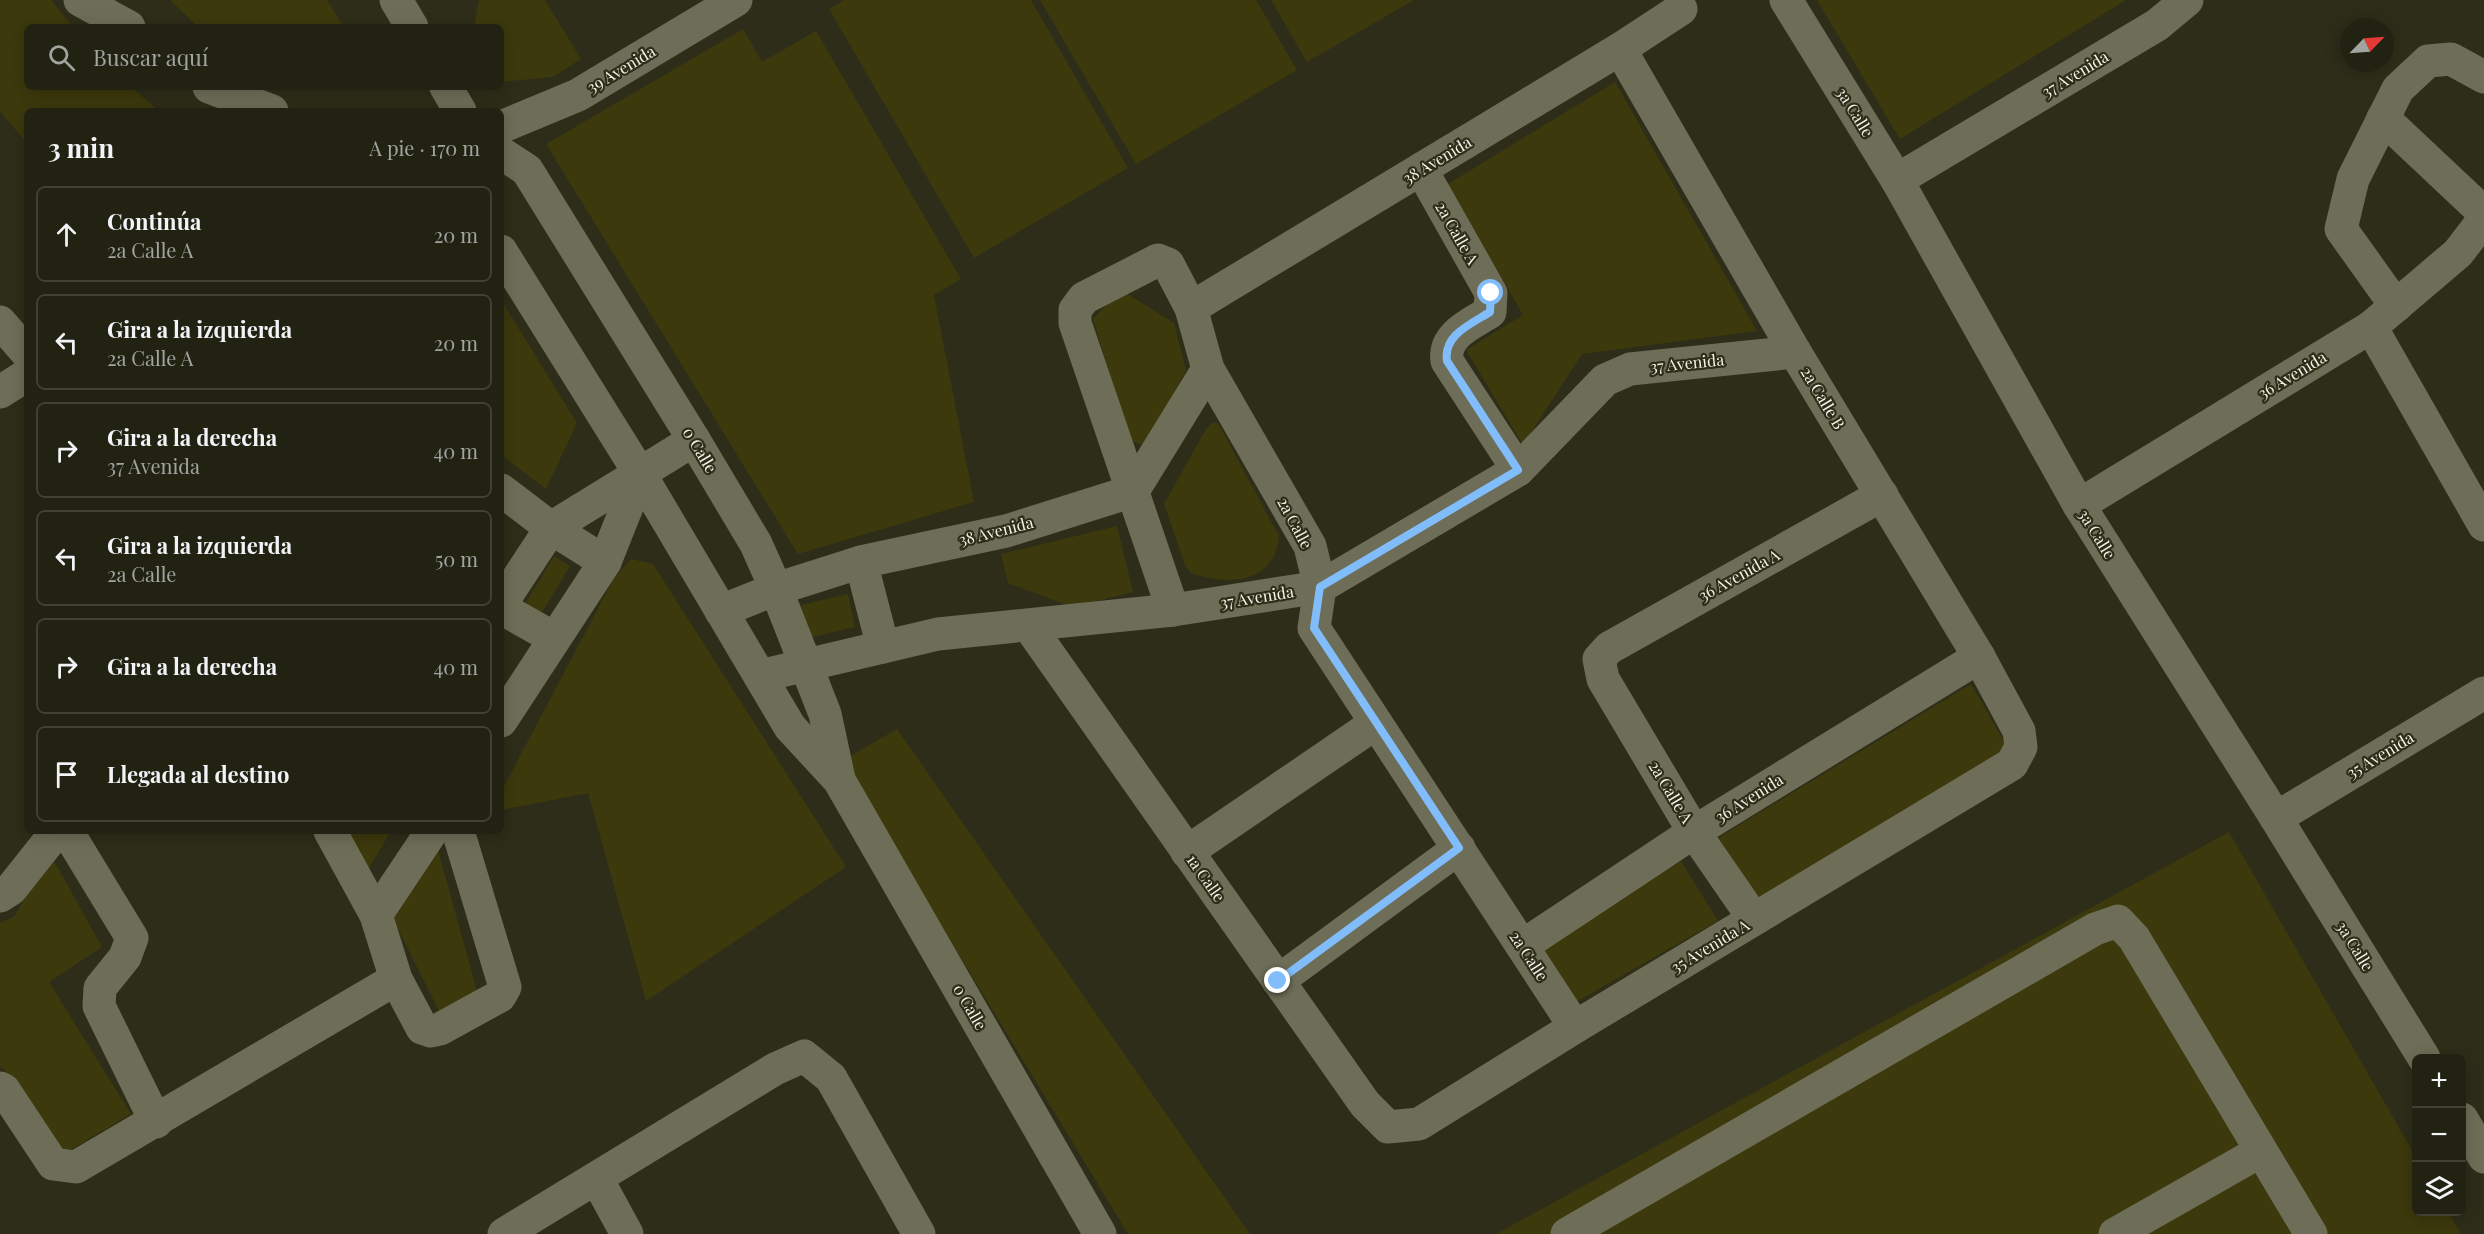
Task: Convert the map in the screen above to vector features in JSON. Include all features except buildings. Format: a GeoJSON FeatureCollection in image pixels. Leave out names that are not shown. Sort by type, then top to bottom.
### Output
{"type":"FeatureCollection","features":[{"type":"Feature","properties":{"kind":"street"},"geometry":{"type":"LineString","coordinates":[[80,0],[124,24]]}},
{"type":"Feature","properties":{"kind":"street"},"geometry":{"type":"LineString","coordinates":[[120,0],[128,24]]}},
{"type":"Feature","properties":{"kind":"street"},"geometry":{"type":"LineString","coordinates":[[396,0],[410,24]]}},
{"type":"Feature","properties":{"kind":"street","name":"39 Avenida"},"geometry":{"type":"LineString","coordinates":[[504,126],[578,95],[736,0]]}},
{"type":"Feature","properties":{"kind":"street","name":"3a Calle"},"geometry":{"type":"LineString","coordinates":[[1786,0],[1897,180],[2079,506],[2276,818],[2421,1054]]}},
{"type":"Feature","properties":{"kind":"street","name":"37 Avenida"},"geometry":{"type":"LineString","coordinates":[[1897,180],[2157,25],[2187,0]]}},
{"type":"Feature","properties":{"kind":"street","name":"38 Avenida"},"geometry":{"type":"LineString","coordinates":[[1191,308],[1620,49],[1681,9]]}},
{"type":"Feature","properties":{"kind":"street","name":"2a Calle B"},"geometry":{"type":"LineString","coordinates":[[1620,49],[1795,352],[1979,657],[2019,731],[2021,747]]}},
{"type":"Feature","properties":{"kind":"street"},"geometry":{"type":"LineString","coordinates":[[2396,306],[2342,229],[2353,179],[2398,89],[2428,61],[2451,59],[2484,77]]}},
{"type":"Feature","properties":{"kind":"street"},"geometry":{"type":"LineString","coordinates":[[217,90],[264,108]]}},
{"type":"Feature","properties":{"kind":"street"},"geometry":{"type":"LineString","coordinates":[[448,90],[458,108]]}},
{"type":"Feature","properties":{"kind":"street"},"geometry":{"type":"LineString","coordinates":[[2383,118],[2484,213]]}},
{"type":"Feature","properties":{"kind":"street","name":"0 Calle"},"geometry":{"type":"LineString","coordinates":[[504,155],[527,170],[756,544],[825,714],[839,780]]}},
{"type":"Feature","properties":{"kind":"street","name":"2a Calle A"},"geometry":{"type":"LineString","coordinates":[[1421,169],[1491,293],[1490,312],[1453,336],[1445,350],[1447,361],[1518,470]]}},
{"type":"Feature","properties":{"kind":"street","name":"36 Avenida"},"geometry":{"type":"LineString","coordinates":[[2079,506],[2371,327],[2458,253],[2484,219]]}},
{"type":"Feature","properties":{"kind":"street","name":"0 Calle"},"geometry":{"type":"LineString","coordinates":[[504,256],[640,474],[790,727],[839,780],[1100,1234]]}},
{"type":"Feature","properties":{"kind":"street","name":"2a Calle"},"geometry":{"type":"LineString","coordinates":[[1133,491],[1075,323],[1075,310],[1084,298],[1158,260],[1168,264],[1191,308],[1208,369],[1310,546],[1320,587],[1314,628],[1575,1027]]}},
{"type":"Feature","properties":{"kind":"street"},"geometry":{"type":"LineString","coordinates":[[0,322],[24,350]]}},
{"type":"Feature","properties":{"kind":"street"},"geometry":{"type":"LineString","coordinates":[[2371,327],[2484,525]]}},
{"type":"Feature","properties":{"kind":"street","name":"37 Avenida"},"geometry":{"type":"LineString","coordinates":[[760,676],[938,634],[1173,610],[1320,587],[1518,470],[1605,380],[1630,369],[1795,352]]}},
{"type":"Feature","properties":{"kind":"street"},"geometry":{"type":"LineString","coordinates":[[1173,610],[1133,491],[1208,369]]}},
{"type":"Feature","properties":{"kind":"street"},"geometry":{"type":"LineString","coordinates":[[0,392],[24,377]]}},
{"type":"Feature","properties":{"kind":"street"},"geometry":{"type":"LineString","coordinates":[[504,601],[551,528],[694,440]]}},
{"type":"Feature","properties":{"kind":"street"},"geometry":{"type":"LineString","coordinates":[[504,716],[605,562],[640,474]]}},
{"type":"Feature","properties":{"kind":"street","name":"38 Avenida"},"geometry":{"type":"LineString","coordinates":[[721,610],[776,589],[861,562],[1006,531],[1133,491]]}},
{"type":"Feature","properties":{"kind":"street"},"geometry":{"type":"LineString","coordinates":[[504,492],[551,528],[605,562]]}},
{"type":"Feature","properties":{"kind":"street","name":"36 Avenida A"},"geometry":{"type":"LineString","coordinates":[[1599,659],[1609,648],[1882,495]]}},
{"type":"Feature","properties":{"kind":"street"},"geometry":{"type":"LineString","coordinates":[[861,562],[883,647]]}},
{"type":"Feature","properties":{"kind":"street"},"geometry":{"type":"LineString","coordinates":[[504,608],[554,638]]}},
{"type":"Feature","properties":{"kind":"street","name":"1a Calle"},"geometry":{"type":"LineString","coordinates":[[1029,626],[1365,1104],[1388,1127]]}},
{"type":"Feature","properties":{"kind":"street","name":"36 Avenida"},"geometry":{"type":"LineString","coordinates":[[1522,945],[1694,832],[1979,657]]}},
{"type":"Feature","properties":{"kind":"street","name":"2a Calle A"},"geometry":{"type":"LineString","coordinates":[[1599,659],[1603,679],[1694,832],[1754,919]]}},
{"type":"Feature","properties":{"kind":"street","name":"35 Avenida"},"geometry":{"type":"LineString","coordinates":[[2276,818],[2484,693]]}},
{"type":"Feature","properties":{"kind":"street"},"geometry":{"type":"LineString","coordinates":[[1187,852],[1376,723]]}},
{"type":"Feature","properties":{"kind":"street","name":"35 Avenida A"},"geometry":{"type":"LineString","coordinates":[[1388,1127],[1419,1124],[1575,1027],[2012,764],[2021,747]]}},
{"type":"Feature","properties":{"kind":"street"},"geometry":{"type":"LineString","coordinates":[[0,896],[11,889],[55,834]]}},
{"type":"Feature","properties":{"kind":"street"},"geometry":{"type":"LineString","coordinates":[[69,834],[132,938],[125,957],[100,988],[99,1006],[156,1122]]}},
{"type":"Feature","properties":{"kind":"street"},"geometry":{"type":"LineString","coordinates":[[332,834],[376,915],[396,979],[422,1028],[431,1031],[440,1029],[500,996],[505,987],[459,834]]}},
{"type":"Feature","properties":{"kind":"street"},"geometry":{"type":"LineString","coordinates":[[376,915],[430,834]]}},
{"type":"Feature","properties":{"kind":"street"},"geometry":{"type":"LineString","coordinates":[[1278,981],[1459,848]]}},
{"type":"Feature","properties":{"kind":"street"},"geometry":{"type":"LineString","coordinates":[[1567,1234],[2094,929],[2118,921],[2134,938],[2311,1234]]}},
{"type":"Feature","properties":{"kind":"street"},"geometry":{"type":"LineString","coordinates":[[0,1088],[4,1090],[53,1164],[76,1167],[396,979]]}},
{"type":"Feature","properties":{"kind":"street"},"geometry":{"type":"LineString","coordinates":[[504,1234],[775,1069],[804,1056],[831,1078],[919,1234]]}},
{"type":"Feature","properties":{"kind":"street"},"geometry":{"type":"LineString","coordinates":[[2470,1120],[2484,1157]]}},
{"type":"Feature","properties":{"kind":"street"},"geometry":{"type":"LineString","coordinates":[[2115,1234],[2261,1151]]}},
{"type":"Feature","properties":{"kind":"street"},"geometry":{"type":"LineString","coordinates":[[597,1179],[627,1234]]}},
{"type":"Feature","properties":{"kind":"shaded area"},"geometry":{"type":"Polygon","coordinates":[[[0,0],[51,0],[71,24],[24,24],[24,90],[134,90],[156,108],[24,108],[24,140],[0,112],[0,0]]]}},
{"type":"Feature","properties":{"kind":"shaded area"},"geometry":{"type":"Polygon","coordinates":[[[170,0],[327,0],[342,24],[195,24],[170,0]]]}},
{"type":"Feature","properties":{"kind":"shaded area"},"geometry":{"type":"Polygon","coordinates":[[[479,0],[545,0],[581,59],[553,77],[504,82],[504,24],[475,24],[479,0]]]}},
{"type":"Feature","properties":{"kind":"shaded area"},"geometry":{"type":"Polygon","coordinates":[[[844,0],[1031,0],[1128,168],[974,258],[829,9],[844,0]]]}},
{"type":"Feature","properties":{"kind":"shaded area"},"geometry":{"type":"Polygon","coordinates":[[[1040,0],[1256,0],[1297,70],[1136,164],[1040,0]]]}},
{"type":"Feature","properties":{"kind":"shaded area"},"geometry":{"type":"Polygon","coordinates":[[[1271,0],[1414,0],[1307,62],[1271,0]]]}},
{"type":"Feature","properties":{"kind":"shaded area"},"geometry":{"type":"Polygon","coordinates":[[[1817,0],[2126,0],[1900,139],[1817,0]]]}},
{"type":"Feature","properties":{"kind":"shaded area"},"geometry":{"type":"Polygon","coordinates":[[[743,29],[762,62],[816,31],[961,279],[934,295],[974,502],[798,554],[546,144],[743,29]]]}},
{"type":"Feature","properties":{"kind":"shaded area"},"geometry":{"type":"Polygon","coordinates":[[[1615,82],[1757,331],[1582,354],[1523,445],[1466,350],[1523,315],[1448,184],[1615,82]]]}},
{"type":"Feature","properties":{"kind":"shaded area"},"geometry":{"type":"Polygon","coordinates":[[[1121,290],[1174,323],[1186,370],[1146,447],[1129,439],[1093,319],[1121,290]]]}},
{"type":"Feature","properties":{"kind":"shaded area"},"geometry":{"type":"Polygon","coordinates":[[[504,305],[577,423],[546,489],[504,457],[504,305]]]}},
{"type":"Feature","properties":{"kind":"shaded area"},"geometry":{"type":"Polygon","coordinates":[[[1212,423],[1218,423],[1279,536],[1276,552],[1269,564],[1259,572],[1234,580],[1191,573],[1185,565],[1164,504],[1206,429],[1212,423]]]}},
{"type":"Feature","properties":{"kind":"shaded area"},"geometry":{"type":"Polygon","coordinates":[[[1117,526],[1133,592],[1072,607],[1008,583],[1001,554],[1117,526]]]}},
{"type":"Feature","properties":{"kind":"shaded area"},"geometry":{"type":"Polygon","coordinates":[[[554,556],[570,566],[541,614],[525,604],[554,556]]]}},
{"type":"Feature","properties":{"kind":"shaded area"},"geometry":{"type":"Polygon","coordinates":[[[631,559],[653,564],[846,867],[646,1001],[588,793],[504,809],[504,786],[614,578],[631,559]]]}},
{"type":"Feature","properties":{"kind":"shaded area"},"geometry":{"type":"Polygon","coordinates":[[[848,594],[855,627],[809,638],[801,605],[848,594]]]}},
{"type":"Feature","properties":{"kind":"shaded area"},"geometry":{"type":"Polygon","coordinates":[[[1971,684],[2013,757],[1753,906],[1713,841],[1971,684]]]}},
{"type":"Feature","properties":{"kind":"shaded area"},"geometry":{"type":"Polygon","coordinates":[[[897,729],[1250,1234],[1128,1234],[842,761],[897,729]]]}},
{"type":"Feature","properties":{"kind":"shaded area"},"geometry":{"type":"Polygon","coordinates":[[[2229,832],[2412,1150],[2412,1216],[2450,1216],[2461,1234],[1496,1234],[2229,832]]]}},
{"type":"Feature","properties":{"kind":"shaded area"},"geometry":{"type":"Polygon","coordinates":[[[345,834],[389,834],[366,873],[345,834]]]}},
{"type":"Feature","properties":{"kind":"shaded area"},"geometry":{"type":"Polygon","coordinates":[[[436,843],[477,991],[439,1011],[391,915],[436,843]]]}},
{"type":"Feature","properties":{"kind":"shaded area"},"geometry":{"type":"Polygon","coordinates":[[[49,852],[102,947],[49,982],[131,1114],[58,1157],[3,1068],[0,1067],[0,923],[15,916],[49,852]]]}},
{"type":"Feature","properties":{"kind":"shaded area"},"geometry":{"type":"Polygon","coordinates":[[[1681,861],[1718,921],[1574,1003],[1537,951],[1681,861]]]}},
{"type":"Feature","properties":{"kind":"route"},"geometry":{"type":"LineString","coordinates":[[1278,981],[1459,848],[1314,628],[1320,587],[1518,470],[1447,361],[1445,350],[1453,336],[1490,312],[1491,293]]}}]}
